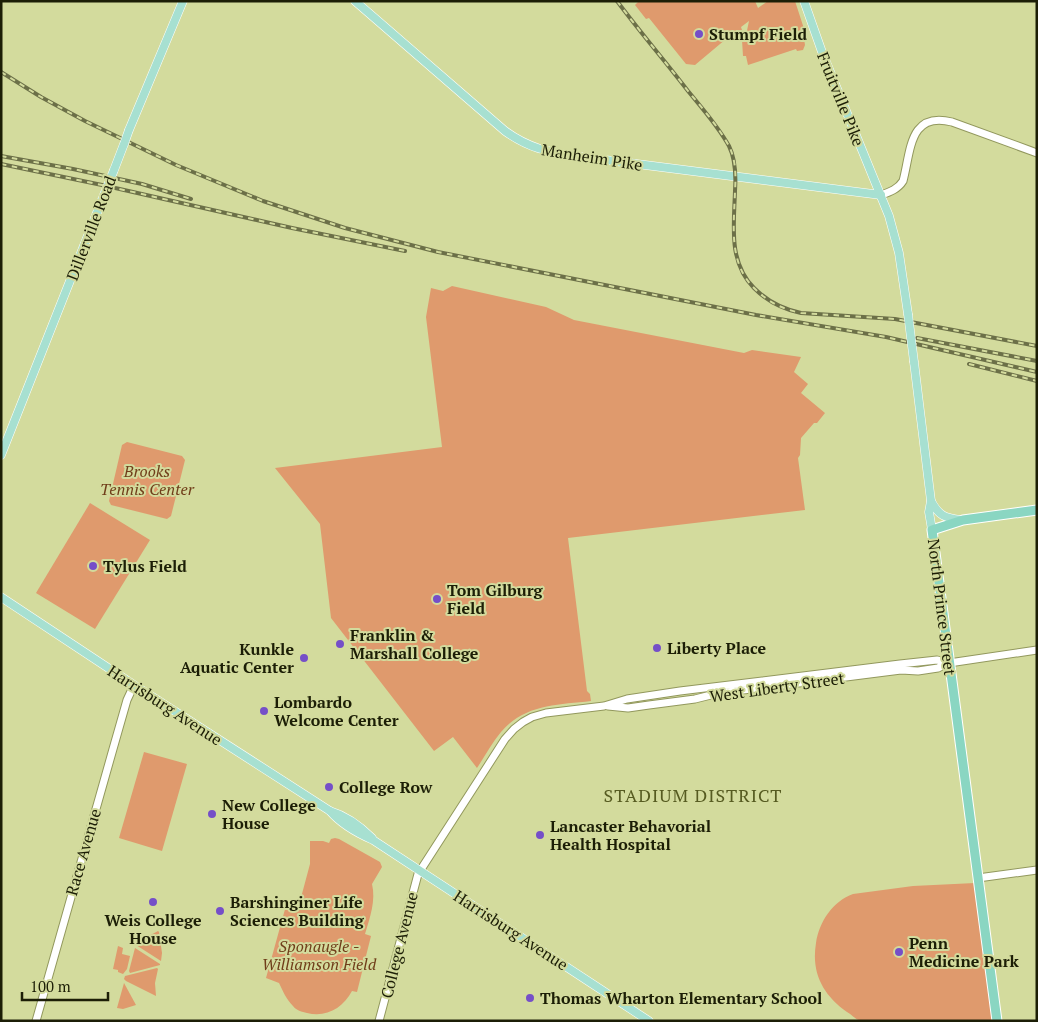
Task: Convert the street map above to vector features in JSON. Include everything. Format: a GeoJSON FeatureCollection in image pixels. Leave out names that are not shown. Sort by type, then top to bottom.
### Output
{"type":"FeatureCollection","features":[{"type":"Feature","properties":{"kind":"highway"},"geometry":{"type":"LineString","coordinates":[[932,530],[963,520],[1037,510]]}},
{"type":"Feature","properties":{"kind":"highway","name":"North Prince Street"},"geometry":{"type":"LineString","coordinates":[[932,530],[997,1021]]}},
{"type":"Feature","properties":{"kind":"main road","name":"Dillerville Road"},"geometry":{"type":"LineString","coordinates":[[1,455],[124,144],[183,1]]}},
{"type":"Feature","properties":{"kind":"main road","name":"Manheim Pike"},"geometry":{"type":"LineString","coordinates":[[354,1],[505,131],[534,148],[582,157],[881,195]]}},
{"type":"Feature","properties":{"kind":"main road","name":"Fruitville Pike"},"geometry":{"type":"LineString","coordinates":[[804,1],[822,52],[881,195]]}},
{"type":"Feature","properties":{"kind":"main road"},"geometry":{"type":"LineString","coordinates":[[881,195],[894,190],[904,181],[915,135],[919,128],[933,120],[952,122],[1037,153]]}},
{"type":"Feature","properties":{"kind":"main road","name":"North Prince Street"},"geometry":{"type":"LineString","coordinates":[[881,195],[895,239],[908,314],[931,501],[932,530]]}},
{"type":"Feature","properties":{"kind":"main road"},"geometry":{"type":"LineString","coordinates":[[931,501],[941,515],[947,518],[963,520]]}},
{"type":"Feature","properties":{"kind":"main road","name":"Harrisburg Avenue"},"geometry":{"type":"LineString","coordinates":[[1,597],[330,811],[341,815],[363,829],[374,840],[649,1021]]}},
{"type":"Feature","properties":{"kind":"main road","name":"West Liberty Street"},"geometry":{"type":"LineString","coordinates":[[419,870],[505,739],[514,729],[532,717],[546,713],[604,706],[627,699],[728,685],[937,660],[949,662],[1037,650]]}},
{"type":"Feature","properties":{"kind":"main road","name":"Race Avenue"},"geometry":{"type":"LineString","coordinates":[[36,1021],[110,758],[127,700],[134,684]]}},
{"type":"Feature","properties":{"kind":"main road","name":"College Avenue"},"geometry":{"type":"LineString","coordinates":[[379,1021],[419,870]]}},
{"type":"Feature","properties":{"kind":"main road"},"geometry":{"type":"LineString","coordinates":[[978,878],[1037,870]]}},
{"type":"Feature","properties":{"kind":"green space","name":"Stumpf Field"},"geometry":{"type":"Polygon","coordinates":[[[639,1],[755,1],[758,8],[768,1],[795,1],[807,38],[804,39],[805,45],[803,50],[797,51],[796,49],[748,65],[746,56],[743,56],[742,40],[745,40],[749,21],[741,27],[742,30],[728,41],[726,39],[695,65],[686,64],[649,18],[646,19],[635,5],[639,1]]]}},
{"type":"Feature","properties":{"kind":"green space"},"geometry":{"type":"Polygon","coordinates":[[[452,286],[546,307],[574,320],[744,353],[752,350],[801,357],[794,372],[808,384],[801,393],[825,413],[801,438],[800,455],[798,458],[805,510],[568,538],[587,691],[590,694],[591,701],[554,705],[520,716],[501,732],[477,768],[453,737],[434,751],[331,618],[320,524],[275,468],[442,447],[426,317],[431,288],[443,291],[452,286]]]}},
{"type":"Feature","properties":{"kind":"green space","name":"Brooks Tennis Center"},"geometry":{"type":"Polygon","coordinates":[[[127,442],[182,456],[185,460],[171,516],[167,519],[111,505],[109,501],[122,445],[127,442]]]}},
{"type":"Feature","properties":{"kind":"green space","name":"Tylus Field"},"geometry":{"type":"Polygon","coordinates":[[[90,503],[150,540],[95,629],[36,593],[90,503]]]}},
{"type":"Feature","properties":{"kind":"green space"},"geometry":{"type":"Polygon","coordinates":[[[144,752],[187,764],[162,851],[119,838],[144,752]]]}},
{"type":"Feature","properties":{"kind":"green space","name":"Sponaugle - Williamson Field"},"geometry":{"type":"Polygon","coordinates":[[[335,838],[380,862],[382,867],[372,884],[373,903],[365,934],[371,936],[357,992],[352,991],[339,1007],[327,1013],[314,1014],[296,1009],[287,998],[279,983],[266,978],[287,902],[299,905],[310,864],[310,841],[329,843],[331,839],[335,838]]]}},
{"type":"Feature","properties":{"kind":"green space","name":"Penn Medicine Park"},"geometry":{"type":"Polygon","coordinates":[[[975,883],[993,1021],[862,1021],[856,1019],[825,991],[817,974],[815,964],[816,943],[820,927],[828,913],[839,902],[853,894],[913,886],[975,883]]]}},
{"type":"Feature","properties":{"kind":"green space"},"geometry":{"type":"Polygon","coordinates":[[[158,931],[162,953],[161,961],[136,945],[136,943],[158,931]]]}},
{"type":"Feature","properties":{"kind":"green space"},"geometry":{"type":"Polygon","coordinates":[[[118,946],[123,948],[122,954],[130,956],[127,969],[123,974],[113,969],[118,946]]]}},
{"type":"Feature","properties":{"kind":"green space"},"geometry":{"type":"Polygon","coordinates":[[[135,948],[160,964],[160,965],[130,973],[135,948]]]}},
{"type":"Feature","properties":{"kind":"green space"},"geometry":{"type":"Polygon","coordinates":[[[158,969],[155,983],[156,996],[124,979],[125,976],[158,969]]]}},
{"type":"Feature","properties":{"kind":"green space"},"geometry":{"type":"Polygon","coordinates":[[[124,983],[136,1005],[123,1009],[117,1008],[124,983]]]}},
{"type":"Feature","properties":{"kind":"railway"},"geometry":{"type":"LineString","coordinates":[[617,1],[710,117],[729,146],[733,157],[735,174],[734,242],[736,255],[746,278],[759,293],[776,304],[801,313],[895,319],[1037,346]]}},
{"type":"Feature","properties":{"kind":"railway"},"geometry":{"type":"LineString","coordinates":[[1,72],[85,121],[176,165],[263,201],[345,228],[438,252],[756,315],[886,337],[1037,372]]}},
{"type":"Feature","properties":{"kind":"railway"},"geometry":{"type":"LineString","coordinates":[[1,156],[142,184],[191,199]]}},
{"type":"Feature","properties":{"kind":"railway"},"geometry":{"type":"LineString","coordinates":[[1,164],[405,251]]}},
{"type":"Feature","properties":{"kind":"railway"},"geometry":{"type":"LineString","coordinates":[[917,338],[1037,361]]}},
{"type":"Feature","properties":{"kind":"railway"},"geometry":{"type":"LineString","coordinates":[[969,364],[1037,381]]}},
{"type":"Feature","properties":{"kind":"place","name":"Stumpf Field"},"geometry":{"type":"Point","coordinates":[699,34]}},
{"type":"Feature","properties":{"kind":"place","name":"Tylus Field"},"geometry":{"type":"Point","coordinates":[93,566]}},
{"type":"Feature","properties":{"kind":"place","name":"Tom Gilburg Field"},"geometry":{"type":"Point","coordinates":[437,599]}},
{"type":"Feature","properties":{"kind":"place","name":"Franklin & Marshall College"},"geometry":{"type":"Point","coordinates":[340,644]}},
{"type":"Feature","properties":{"kind":"place","name":"Liberty Place"},"geometry":{"type":"Point","coordinates":[657,648]}},
{"type":"Feature","properties":{"kind":"place","name":"Kunkle Aquatic Center"},"geometry":{"type":"Point","coordinates":[304,658]}},
{"type":"Feature","properties":{"kind":"place","name":"Lombardo Welcome Center"},"geometry":{"type":"Point","coordinates":[264,711]}},
{"type":"Feature","properties":{"kind":"place","name":"College Row"},"geometry":{"type":"Point","coordinates":[329,787]}},
{"type":"Feature","properties":{"kind":"place","name":"New College House"},"geometry":{"type":"Point","coordinates":[212,814]}},
{"type":"Feature","properties":{"kind":"place","name":"Lancaster Behavorial Health Hospital"},"geometry":{"type":"Point","coordinates":[540,835]}},
{"type":"Feature","properties":{"kind":"place","name":"Weis College House"},"geometry":{"type":"Point","coordinates":[153,902]}},
{"type":"Feature","properties":{"kind":"place","name":"Barshinginer Life Sciences Building"},"geometry":{"type":"Point","coordinates":[220,911]}},
{"type":"Feature","properties":{"kind":"place","name":"Penn Medicine Park"},"geometry":{"type":"Point","coordinates":[899,952]}},
{"type":"Feature","properties":{"kind":"place","name":"Thomas Wharton Elementary School"},"geometry":{"type":"Point","coordinates":[530,998]}},
{"type":"Feature","properties":{"kind":"district","name":"STADIUM DISTRICT"},"geometry":{"type":"Point","coordinates":[693,796]}}]}
